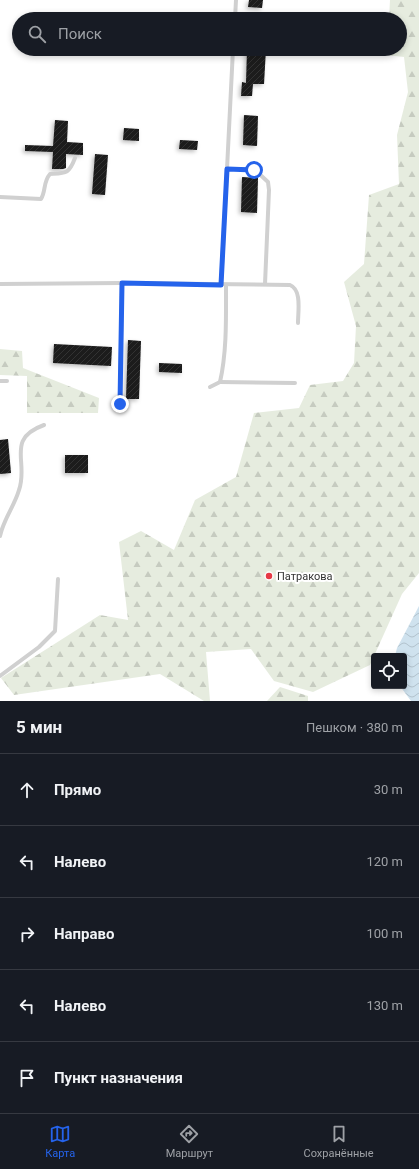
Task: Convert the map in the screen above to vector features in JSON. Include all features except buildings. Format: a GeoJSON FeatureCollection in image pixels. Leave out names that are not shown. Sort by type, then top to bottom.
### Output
{"type":"FeatureCollection","features":[{"type":"Feature","properties":{"kind":"lane"},"geometry":{"type":"LineString","coordinates":[[235,12],[236,0]]}},
{"type":"Feature","properties":{"kind":"lane"},"geometry":{"type":"LineString","coordinates":[[220,382],[226,323],[224,285],[227,169],[233,56]]}},
{"type":"Feature","properties":{"kind":"lane"},"geometry":{"type":"LineString","coordinates":[[0,197],[41,199],[44,195],[45,182],[50,174],[64,173],[71,169],[75,158]]}},
{"type":"Feature","properties":{"kind":"lane"},"geometry":{"type":"LineString","coordinates":[[227,169],[254,170],[268,182],[269,190],[265,284]]}},
{"type":"Feature","properties":{"kind":"lane"},"geometry":{"type":"LineString","coordinates":[[0,284],[122,283],[290,285],[295,287],[298,292],[298,323]]}},
{"type":"Feature","properties":{"kind":"lane"},"geometry":{"type":"LineString","coordinates":[[120,404],[122,283]]}},
{"type":"Feature","properties":{"kind":"lane"},"geometry":{"type":"LineString","coordinates":[[0,381],[7,381]]}},
{"type":"Feature","properties":{"kind":"lane"},"geometry":{"type":"LineString","coordinates":[[210,387],[220,382],[295,383]]}},
{"type":"Feature","properties":{"kind":"lane"},"geometry":{"type":"LineString","coordinates":[[0,536],[3,523],[19,490],[22,479],[21,451],[23,440],[27,433],[44,425]]}},
{"type":"Feature","properties":{"kind":"lane"},"geometry":{"type":"LineString","coordinates":[[0,676],[34,651],[55,631],[58,579]]}},
{"type":"Feature","properties":{"kind":"green space"},"geometry":{"type":"Polygon","coordinates":[[[390,0],[419,0],[419,573],[402,594],[375,653],[371,653],[370,665],[313,692],[274,681],[251,649],[206,652],[210,701],[204,701],[160,674],[14,695],[1,678],[100,615],[128,620],[119,542],[141,531],[174,550],[195,500],[236,477],[254,413],[299,408],[310,385],[343,381],[354,363],[356,326],[344,282],[364,264],[369,195],[399,184],[397,135],[408,92],[404,57],[395,56],[407,56],[407,12],[389,12],[390,0]]]}},
{"type":"Feature","properties":{"kind":"green space"},"geometry":{"type":"Polygon","coordinates":[[[0,349],[22,351],[23,368],[99,398],[98,413],[27,413],[27,376],[0,375],[0,349]]]}},
{"type":"Feature","properties":{"kind":"green space"},"geometry":{"type":"Polygon","coordinates":[[[280,687],[308,696],[308,701],[267,701],[280,687]]]}},
{"type":"Feature","properties":{"kind":"water"},"geometry":{"type":"Polygon","coordinates":[[[419,606],[419,701],[411,701],[402,689],[407,689],[407,653],[396,653],[419,606]]]}},
{"type":"Feature","properties":{"kind":"place","name":"Патракова"},"geometry":{"type":"Point","coordinates":[269,576]}},
{"type":"Feature","properties":{"kind":"route"},"geometry":{"type":"LineString","coordinates":[[120,404],[122,283],[221,285],[227,169],[254,170]]}}]}
